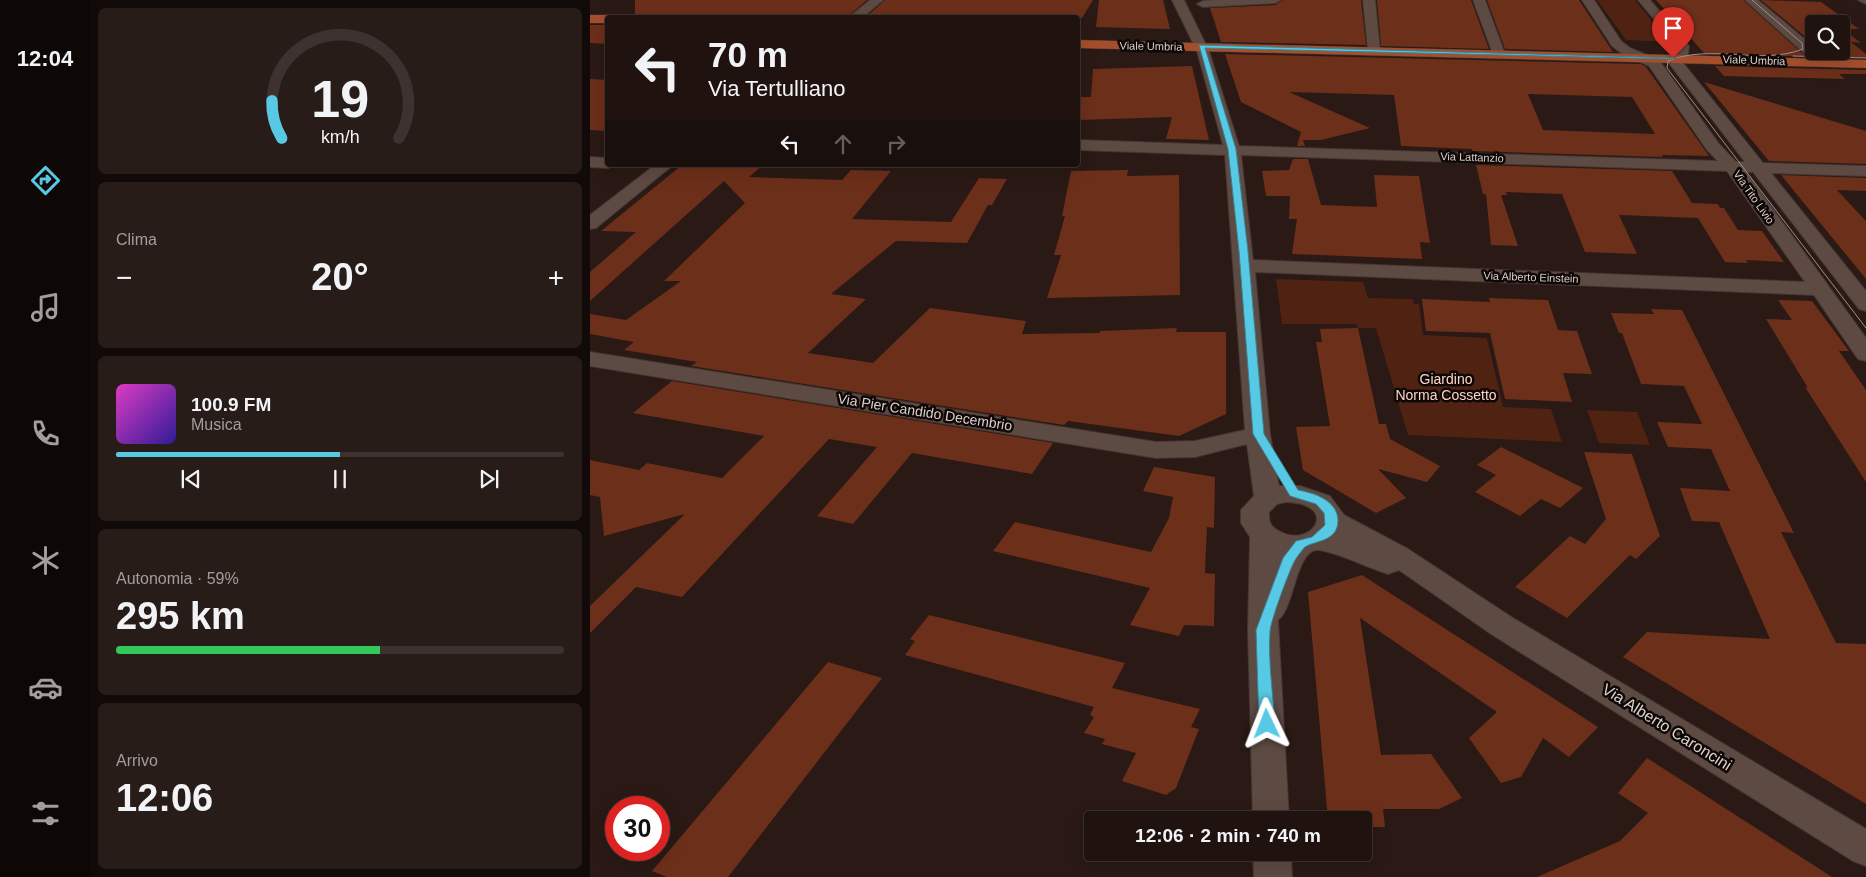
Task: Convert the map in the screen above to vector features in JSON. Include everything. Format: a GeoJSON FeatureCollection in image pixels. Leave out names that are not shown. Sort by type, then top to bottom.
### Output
{"type":"FeatureCollection","features":[{"type":"Feature","properties":{"kind":"main road"},"geometry":{"type":"LineString","coordinates":[[590,18],[605,19]]}},
{"type":"Feature","properties":{"kind":"main road","name":"Viale Umbria"},"geometry":{"type":"LineString","coordinates":[[1080,31],[1197,40],[1496,48],[1647,58],[1866,64]]}},
{"type":"Feature","properties":{"kind":"main road"},"geometry":{"type":"LineString","coordinates":[[590,32],[605,32]]}},
{"type":"Feature","properties":{"kind":"main road","name":"Viale Umbria"},"geometry":{"type":"LineString","coordinates":[[1080,44],[1197,40]]}},
{"type":"Feature","properties":{"kind":"main road","name":"Viale Umbria"},"geometry":{"type":"LineString","coordinates":[[1496,48],[1618,44],[1805,50]]}},
{"type":"Feature","properties":{"kind":"main road"},"geometry":{"type":"LineString","coordinates":[[1850,51],[1866,51]]}},
{"type":"Feature","properties":{"kind":"street"},"geometry":{"type":"LineString","coordinates":[[858,15],[877,0]]}},
{"type":"Feature","properties":{"kind":"street"},"geometry":{"type":"LineString","coordinates":[[1178,0],[1197,40],[1232,149],[1258,434],[1268,498]]}},
{"type":"Feature","properties":{"kind":"street"},"geometry":{"type":"LineString","coordinates":[[1369,0],[1373,44]]}},
{"type":"Feature","properties":{"kind":"street"},"geometry":{"type":"LineString","coordinates":[[1478,0],[1496,48]]}},
{"type":"Feature","properties":{"kind":"street"},"geometry":{"type":"LineString","coordinates":[[1588,0],[1618,44]]}},
{"type":"Feature","properties":{"kind":"street"},"geometry":{"type":"LineString","coordinates":[[1644,0],[1683,46],[1683,51],[1672,58]]}},
{"type":"Feature","properties":{"kind":"street"},"geometry":{"type":"LineString","coordinates":[[1751,0],[1805,45]]}},
{"type":"Feature","properties":{"kind":"street"},"geometry":{"type":"LineString","coordinates":[[1203,4],[1277,1]]}},
{"type":"Feature","properties":{"kind":"street","name":"Viale Umbria"},"geometry":{"type":"LineString","coordinates":[[1618,44],[1630,53],[1647,58]]}},
{"type":"Feature","properties":{"kind":"street","name":"Via Tito Livio"},"geometry":{"type":"LineString","coordinates":[[1647,58],[1654,63],[1713,147],[1732,166],[1819,289],[1863,345]]}},
{"type":"Feature","properties":{"kind":"street","name":"Via Tito Livio"},"geometry":{"type":"LineString","coordinates":[[1672,58],[1866,305]]}},
{"type":"Feature","properties":{"kind":"street","name":"Via Lattanzio"},"geometry":{"type":"LineString","coordinates":[[1080,145],[1866,170]]}},
{"type":"Feature","properties":{"kind":"street"},"geometry":{"type":"LineString","coordinates":[[590,162],[605,162]]}},
{"type":"Feature","properties":{"kind":"street"},"geometry":{"type":"LineString","coordinates":[[590,224],[662,167]]}},
{"type":"Feature","properties":{"kind":"street","name":"Via Alberto Einstein"},"geometry":{"type":"LineString","coordinates":[[1244,266],[1819,289]]}},
{"type":"Feature","properties":{"kind":"street","name":"Via Pier Candido Decembrio"},"geometry":{"type":"LineString","coordinates":[[590,358],[1156,450],[1195,449],[1258,434]]}},
{"type":"Feature","properties":{"kind":"street"},"geometry":{"type":"LineString","coordinates":[[1258,434],[1294,493]]}},
{"type":"Feature","properties":{"kind":"street"},"geometry":{"type":"LineString","coordinates":[[1263,630],[1288,561],[1316,535],[1330,512],[1320,501],[1294,493],[1280,494],[1268,498],[1257,507],[1254,517],[1256,526],[1264,535],[1280,543],[1316,535]]}},
{"type":"Feature","properties":{"kind":"street"},"geometry":{"type":"LineString","coordinates":[[1264,535],[1263,630],[1271,811]]}},
{"type":"Feature","properties":{"kind":"street","name":"Via Alberto Caroncini"},"geometry":{"type":"LineString","coordinates":[[1316,535],[1368,555],[1468,605],[1866,849]]}},
{"type":"Feature","properties":{"kind":"street"},"geometry":{"type":"LineString","coordinates":[[1272,861],[1273,877]]}},
{"type":"Feature","properties":{"kind":"green space"},"geometry":{"type":"Polygon","coordinates":[[[1597,0],[1635,0],[1669,42],[1626,40],[1597,0]]]}},
{"type":"Feature","properties":{"kind":"green space","name":"Giardino Norma Cossetto"},"geometry":{"type":"Polygon","coordinates":[[[1276,279],[1363,282],[1368,298],[1413,299],[1414,304],[1419,304],[1423,335],[1487,338],[1503,407],[1551,409],[1562,442],[1408,435],[1376,328],[1358,328],[1356,324],[1282,324],[1276,279]]]}},
{"type":"Feature","properties":{"kind":"green space"},"geometry":{"type":"Polygon","coordinates":[[[1587,410],[1637,412],[1650,445],[1599,443],[1587,410]]]}},
{"type":"Feature","properties":{"kind":"building"},"geometry":{"type":"Polygon","coordinates":[[[635,0],[867,0],[850,15],[635,15],[635,0]]]}},
{"type":"Feature","properties":{"kind":"building"},"geometry":{"type":"Polygon","coordinates":[[[885,0],[1093,0],[1082,18],[1080,18],[1080,15],[868,15],[885,0]]]}},
{"type":"Feature","properties":{"kind":"building"},"geometry":{"type":"Polygon","coordinates":[[[1099,0],[1163,0],[1170,29],[1096,27],[1099,0]]]}},
{"type":"Feature","properties":{"kind":"building"},"geometry":{"type":"Polygon","coordinates":[[[1283,0],[1361,0],[1366,45],[1221,42],[1210,8],[1275,5],[1283,0]]]}},
{"type":"Feature","properties":{"kind":"building"},"geometry":{"type":"Polygon","coordinates":[[[1377,0],[1471,0],[1489,49],[1381,46],[1377,0]]]}},
{"type":"Feature","properties":{"kind":"building"},"geometry":{"type":"Polygon","coordinates":[[[1487,0],[1579,0],[1613,52],[1505,49],[1487,0]]]}},
{"type":"Feature","properties":{"kind":"building"},"geometry":{"type":"Polygon","coordinates":[[[1656,0],[1743,0],[1805,54],[1805,56],[1705,54],[1656,0]]]}},
{"type":"Feature","properties":{"kind":"building"},"geometry":{"type":"Polygon","coordinates":[[[1761,0],[1821,2],[1839,15],[1805,15],[1805,37],[1761,0]]]}},
{"type":"Feature","properties":{"kind":"building"},"geometry":{"type":"Polygon","coordinates":[[[1850,23],[1859,29],[1850,29],[1850,23]]]}},
{"type":"Feature","properties":{"kind":"building"},"geometry":{"type":"Polygon","coordinates":[[[590,25],[605,25],[605,44],[590,43],[590,25]]]}},
{"type":"Feature","properties":{"kind":"building"},"geometry":{"type":"Polygon","coordinates":[[[1850,34],[1861,43],[1851,42],[1866,54],[1866,58],[1850,58],[1850,34]]]}},
{"type":"Feature","properties":{"kind":"building"},"geometry":{"type":"Polygon","coordinates":[[[1225,54],[1641,64],[1646,67],[1709,156],[1662,155],[1663,157],[1472,151],[1472,149],[1401,146],[1394,95],[1289,92],[1370,128],[1321,140],[1303,140],[1305,146],[1297,146],[1301,132],[1241,102],[1225,54]],[[1528,94],[1543,130],[1655,134],[1632,97],[1528,94]]]}},
{"type":"Feature","properties":{"kind":"building"},"geometry":{"type":"Polygon","coordinates":[[[1192,66],[1209,140],[1166,139],[1172,117],[1080,120],[1080,97],[1091,97],[1093,69],[1192,66]]]}},
{"type":"Feature","properties":{"kind":"building"},"geometry":{"type":"Polygon","coordinates":[[[1715,66],[1866,70],[1866,74],[1839,74],[1845,79],[1724,76],[1715,66]]]}},
{"type":"Feature","properties":{"kind":"building"},"geometry":{"type":"Polygon","coordinates":[[[590,79],[605,80],[605,131],[590,130],[590,79]]]}},
{"type":"Feature","properties":{"kind":"building"},"geometry":{"type":"Polygon","coordinates":[[[1704,82],[1866,131],[1866,164],[1769,161],[1704,82]]]}},
{"type":"Feature","properties":{"kind":"building"},"geometry":{"type":"Polygon","coordinates":[[[1293,159],[1308,159],[1321,205],[1377,207],[1374,175],[1419,176],[1430,243],[1420,242],[1422,259],[1292,254],[1297,219],[1289,219],[1290,196],[1266,196],[1262,171],[1289,170],[1293,159]]]}},
{"type":"Feature","properties":{"kind":"building"},"geometry":{"type":"Polygon","coordinates":[[[1476,165],[1672,171],[1692,203],[1718,204],[1720,208],[1724,208],[1738,230],[1762,231],[1784,262],[1746,260],[1748,263],[1725,262],[1698,218],[1619,215],[1637,254],[1585,252],[1562,194],[1506,192],[1507,195],[1501,195],[1518,246],[1491,245],[1486,194],[1483,194],[1476,165]]]}},
{"type":"Feature","properties":{"kind":"building"},"geometry":{"type":"Polygon","coordinates":[[[680,167],[761,167],[749,177],[842,180],[851,170],[891,171],[852,219],[951,222],[979,178],[1007,179],[992,205],[988,205],[967,243],[896,241],[831,294],[866,299],[808,353],[873,363],[930,308],[1026,321],[1022,334],[1100,333],[1100,331],[1177,328],[1176,332],[1226,332],[1226,414],[1179,436],[1068,421],[1064,425],[691,366],[697,362],[624,350],[634,342],[590,334],[590,314],[626,320],[681,281],[664,281],[745,203],[724,181],[590,301],[590,272],[636,232],[601,231],[680,167]]]}},
{"type":"Feature","properties":{"kind":"building"},"geometry":{"type":"Polygon","coordinates":[[[1128,170],[1127,176],[1179,175],[1180,295],[1047,298],[1061,255],[1054,255],[1065,216],[1062,216],[1071,171],[1128,170]]]}},
{"type":"Feature","properties":{"kind":"building"},"geometry":{"type":"Polygon","coordinates":[[[1781,175],[1866,178],[1866,191],[1837,190],[1866,221],[1866,279],[1781,175]]]}},
{"type":"Feature","properties":{"kind":"building"},"geometry":{"type":"Polygon","coordinates":[[[1489,298],[1548,300],[1558,330],[1577,331],[1592,374],[1563,373],[1572,402],[1505,399],[1490,333],[1426,331],[1422,299],[1490,302],[1489,298]]]}},
{"type":"Feature","properties":{"kind":"building"},"geometry":{"type":"Polygon","coordinates":[[[1778,300],[1812,301],[1849,351],[1839,351],[1866,390],[1866,482],[1805,387],[1808,388],[1766,319],[1792,320],[1778,300]]]}},
{"type":"Feature","properties":{"kind":"building"},"geometry":{"type":"Polygon","coordinates":[[[1651,309],[1682,310],[1794,533],[1781,532],[1836,643],[1866,644],[1866,804],[1623,657],[1647,632],[1770,639],[1719,522],[1692,521],[1680,488],[1730,491],[1711,449],[1668,447],[1657,422],[1702,424],[1684,386],[1641,384],[1622,333],[1619,333],[1611,313],[1654,314],[1651,309]]]}},
{"type":"Feature","properties":{"kind":"building"},"geometry":{"type":"Polygon","coordinates":[[[1358,328],[1379,424],[1386,424],[1390,439],[1440,466],[1427,482],[1378,469],[1406,498],[1376,513],[1303,470],[1296,427],[1330,426],[1316,342],[1322,342],[1320,329],[1358,328]]]}},
{"type":"Feature","properties":{"kind":"building"},"geometry":{"type":"Polygon","coordinates":[[[672,381],[1053,443],[1032,474],[912,453],[853,524],[817,516],[877,447],[829,439],[682,597],[636,587],[590,633],[590,606],[685,514],[604,536],[600,497],[590,495],[590,460],[639,470],[647,463],[722,478],[764,436],[633,413],[672,381]]]}},
{"type":"Feature","properties":{"kind":"building"},"geometry":{"type":"Polygon","coordinates":[[[1501,447],[1583,488],[1560,508],[1541,499],[1520,516],[1475,492],[1496,475],[1477,465],[1501,447]]]}},
{"type":"Feature","properties":{"kind":"building"},"geometry":{"type":"Polygon","coordinates":[[[1584,452],[1632,454],[1660,536],[1636,559],[1630,555],[1567,618],[1515,587],[1570,536],[1585,544],[1606,519],[1584,452]]]}},
{"type":"Feature","properties":{"kind":"building"},"geometry":{"type":"Polygon","coordinates":[[[1154,467],[1215,477],[1214,528],[1207,527],[1205,573],[1215,574],[1214,626],[1184,625],[1179,636],[1130,625],[1150,588],[993,551],[1015,522],[1151,552],[1169,518],[1173,497],[1143,491],[1154,467]]]}},
{"type":"Feature","properties":{"kind":"building"},"geometry":{"type":"Polygon","coordinates":[[[1362,575],[1598,727],[1569,757],[1543,738],[1521,777],[1501,783],[1469,738],[1497,712],[1360,618],[1381,755],[1431,754],[1462,798],[1439,809],[1383,809],[1385,827],[1372,827],[1372,811],[1327,811],[1308,592],[1362,575]]]}},
{"type":"Feature","properties":{"kind":"building"},"geometry":{"type":"Polygon","coordinates":[[[929,615],[1125,663],[1112,688],[1200,709],[1191,727],[1199,729],[1176,788],[1166,795],[1122,781],[1136,753],[1102,744],[1105,739],[1084,733],[1094,717],[1090,715],[1094,707],[905,655],[915,641],[910,639],[929,615]]]}},
{"type":"Feature","properties":{"kind":"building"},"geometry":{"type":"Polygon","coordinates":[[[828,662],[882,678],[728,877],[667,877],[652,871],[660,861],[670,861],[670,850],[828,662]]]}},
{"type":"Feature","properties":{"kind":"building"},"geometry":{"type":"Polygon","coordinates":[[[1647,758],[1832,877],[1537,877],[1620,841],[1648,813],[1618,793],[1647,758]]]}},
{"type":"Feature","properties":{"kind":"tram line"},"geometry":{"type":"LineString","coordinates":[[1752,0],[1802,43],[1803,49],[1770,56],[1718,54],[1685,56],[1668,61],[1667,68],[1866,328]]}},
{"type":"Feature","properties":{"kind":"tram line"},"geometry":{"type":"LineString","coordinates":[[1793,56],[1866,58]]}},
{"type":"Feature","properties":{"kind":"route"},"geometry":{"type":"LineString","coordinates":[[1267,724],[1263,630],[1288,561],[1301,544],[1316,540],[1328,532],[1332,518],[1326,506],[1320,501],[1304,494],[1294,493],[1258,434],[1246,277],[1232,149],[1201,46],[1673,58]]}}]}
